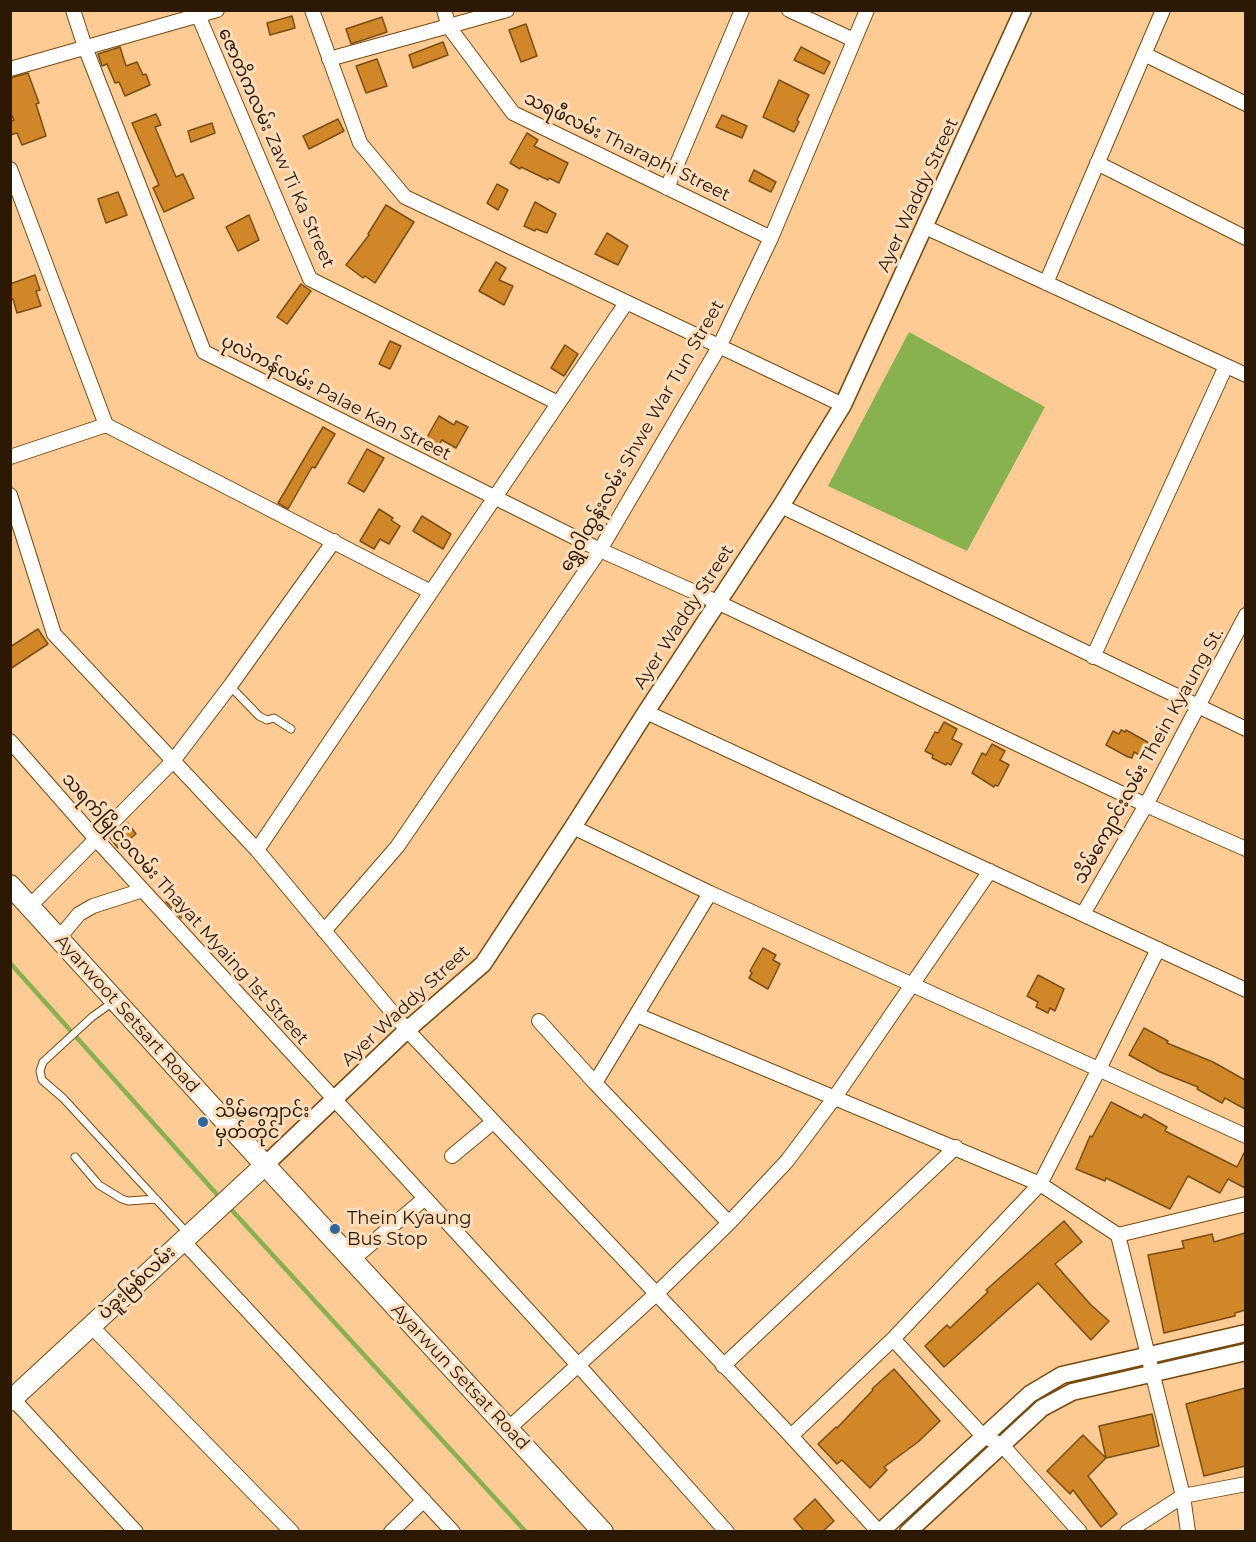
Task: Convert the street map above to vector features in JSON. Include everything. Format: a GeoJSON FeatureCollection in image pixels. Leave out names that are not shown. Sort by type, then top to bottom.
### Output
{"type":"FeatureCollection","features":[{"type":"Feature","properties":{"kind":"main road","name":"Ayarwoot Setsart Road"},"geometry":{"type":"LineString","coordinates":[[10,885],[317,1222]]}},
{"type":"Feature","properties":{"kind":"main road","name":"ပဲခူးမြစ်လမ်း"},"geometry":{"type":"LineString","coordinates":[[12,1400],[264,1165]]}},
{"type":"Feature","properties":{"kind":"main road","name":"Ayarwun Setsat Road"},"geometry":{"type":"LineString","coordinates":[[317,1222],[603,1532]]}},
{"type":"Feature","properties":{"kind":"street","name":"ပုလဲကန်လမ်း Palae Kan Street"},"geometry":{"type":"LineString","coordinates":[[73,10],[85,47],[204,352],[600,550],[717,602],[1146,806],[1245,849]]}},
{"type":"Feature","properties":{"kind":"street"},"geometry":{"type":"LineString","coordinates":[[10,69],[197,13],[217,10]]}},
{"type":"Feature","properties":{"kind":"street"},"geometry":{"type":"LineString","coordinates":[[312,10],[360,142],[405,197],[843,405]]}},
{"type":"Feature","properties":{"kind":"street","name":"သရဖီလမ်း Tharaphi Street"},"geometry":{"type":"LineString","coordinates":[[444,10],[449,27],[513,113],[771,238]]}},
{"type":"Feature","properties":{"kind":"street"},"geometry":{"type":"LineString","coordinates":[[329,59],[507,10]]}},
{"type":"Feature","properties":{"kind":"street"},"geometry":{"type":"LineString","coordinates":[[667,188],[742,10]]}},
{"type":"Feature","properties":{"kind":"street"},"geometry":{"type":"LineString","coordinates":[[789,10],[854,40]]}},
{"type":"Feature","properties":{"kind":"street","name":"ရွှေဝါထွန်းလမ်း Shwe War Tun Street"},"geometry":{"type":"LineString","coordinates":[[324,931],[397,847],[600,550],[719,347],[771,238],[867,10]]}},
{"type":"Feature","properties":{"kind":"street","name":"Ayer Waddy Street"},"geometry":{"type":"LineString","coordinates":[[264,1165],[407,1030],[483,964],[781,506],[843,405],[1023,10]]}},
{"type":"Feature","properties":{"kind":"street"},"geometry":{"type":"LineString","coordinates":[[1046,283],[1163,10]]}},
{"type":"Feature","properties":{"kind":"street","name":"ဇောတိကလမ်း Zaw Ti Ka Street"},"geometry":{"type":"LineString","coordinates":[[197,13],[310,279],[558,403]]}},
{"type":"Feature","properties":{"kind":"street"},"geometry":{"type":"LineString","coordinates":[[1144,54],[1245,104]]}},
{"type":"Feature","properties":{"kind":"street"},"geometry":{"type":"LineString","coordinates":[[1097,163],[1245,237]]}},
{"type":"Feature","properties":{"kind":"street"},"geometry":{"type":"LineString","coordinates":[[10,169],[106,424],[431,592]]}},
{"type":"Feature","properties":{"kind":"street"},"geometry":{"type":"LineString","coordinates":[[925,227],[1245,375]]}},
{"type":"Feature","properties":{"kind":"street"},"geometry":{"type":"LineString","coordinates":[[257,850],[626,303]]}},
{"type":"Feature","properties":{"kind":"street"},"geometry":{"type":"LineString","coordinates":[[1093,657],[1226,366]]}},
{"type":"Feature","properties":{"kind":"street"},"geometry":{"type":"LineString","coordinates":[[10,457],[106,424]]}},
{"type":"Feature","properties":{"kind":"street"},"geometry":{"type":"LineString","coordinates":[[10,495],[54,634],[257,850],[407,1030],[879,1532],[1030,1394],[1062,1375],[1245,1333]]}},
{"type":"Feature","properties":{"kind":"street"},"geometry":{"type":"LineString","coordinates":[[781,506],[1245,729]]}},
{"type":"Feature","properties":{"kind":"street"},"geometry":{"type":"LineString","coordinates":[[30,906],[173,761],[230,687],[334,541]]}},
{"type":"Feature","properties":{"kind":"street","name":"သိမ်ကျောင်းလမ်း Thein Kyaung St."},"geometry":{"type":"LineString","coordinates":[[1083,914],[1146,806],[1245,615]]}},
{"type":"Feature","properties":{"kind":"street"},"geometry":{"type":"LineString","coordinates":[[646,712],[1245,990]]}},
{"type":"Feature","properties":{"kind":"street","name":"သရက်မြိုင်၁လမ်း Thayat Myaing 1st Street"},"geometry":{"type":"LineString","coordinates":[[10,741],[142,890],[579,1366],[727,1532]]}},
{"type":"Feature","properties":{"kind":"street"},"geometry":{"type":"LineString","coordinates":[[573,827],[710,894],[1245,1136]]}},
{"type":"Feature","properties":{"kind":"street"},"geometry":{"type":"LineString","coordinates":[[508,1429],[656,1294],[729,1223],[787,1161],[835,1097],[990,871]]}},
{"type":"Feature","properties":{"kind":"street"},"geometry":{"type":"LineString","coordinates":[[59,938],[79,914],[93,906],[142,890]]}},
{"type":"Feature","properties":{"kind":"street"},"geometry":{"type":"LineString","coordinates":[[595,1083],[710,894]]}},
{"type":"Feature","properties":{"kind":"street"},"geometry":{"type":"LineString","coordinates":[[791,1436],[893,1339],[1040,1184],[1158,949]]}},
{"type":"Feature","properties":{"kind":"street"},"geometry":{"type":"LineString","coordinates":[[637,1015],[1040,1184],[1118,1235],[1183,1496],[1188,1532]]}},
{"type":"Feature","properties":{"kind":"street"},"geometry":{"type":"LineString","coordinates":[[539,1021],[729,1223]]}},
{"type":"Feature","properties":{"kind":"street"},"geometry":{"type":"LineString","coordinates":[[452,1156],[494,1122]]}},
{"type":"Feature","properties":{"kind":"street"},"geometry":{"type":"LineString","coordinates":[[723,1366],[956,1147]]}},
{"type":"Feature","properties":{"kind":"street"},"geometry":{"type":"LineString","coordinates":[[352,1260],[424,1199]]}},
{"type":"Feature","properties":{"kind":"street"},"geometry":{"type":"LineString","coordinates":[[1118,1235],[1245,1204]]}},
{"type":"Feature","properties":{"kind":"street"},"geometry":{"type":"LineString","coordinates":[[186,1238],[453,1532]]}},
{"type":"Feature","properties":{"kind":"street"},"geometry":{"type":"LineString","coordinates":[[91,1326],[291,1532]]}},
{"type":"Feature","properties":{"kind":"street"},"geometry":{"type":"LineString","coordinates":[[893,1339],[983,1436],[1002,1445],[1080,1532]]}},
{"type":"Feature","properties":{"kind":"street"},"geometry":{"type":"LineString","coordinates":[[908,1532],[1042,1408],[1072,1392],[1245,1352]]}},
{"type":"Feature","properties":{"kind":"street"},"geometry":{"type":"LineString","coordinates":[[12,1400],[136,1532]]}},
{"type":"Feature","properties":{"kind":"street"},"geometry":{"type":"LineString","coordinates":[[1127,1532],[1183,1496],[1245,1484]]}},
{"type":"Feature","properties":{"kind":"street"},"geometry":{"type":"LineString","coordinates":[[391,1532],[424,1500]]}},
{"type":"Feature","properties":{"kind":"lane"},"geometry":{"type":"LineString","coordinates":[[230,687],[259,716],[267,720],[274,717],[291,729]]}},
{"type":"Feature","properties":{"kind":"lane"},"geometry":{"type":"LineString","coordinates":[[115,1001],[92,1017],[43,1062],[40,1071],[42,1080],[63,1098],[156,1200],[186,1238]]}},
{"type":"Feature","properties":{"kind":"lane"},"geometry":{"type":"LineString","coordinates":[[75,1157],[99,1185],[122,1199],[156,1200]]}},
{"type":"Feature","properties":{"kind":"shaded area"},"geometry":{"type":"Polygon","coordinates":[[[909,332],[1045,407],[967,551],[828,486],[909,332]]]}},
{"type":"Feature","properties":{"kind":"building"},"geometry":{"type":"Polygon","coordinates":[[[292,16],[295,28],[270,35],[267,23],[292,16]]]}},
{"type":"Feature","properties":{"kind":"building"},"geometry":{"type":"Polygon","coordinates":[[[382,17],[387,32],[351,44],[346,29],[382,17]]]}},
{"type":"Feature","properties":{"kind":"building"},"geometry":{"type":"Polygon","coordinates":[[[526,24],[537,56],[521,62],[509,30],[526,24]]]}},
{"type":"Feature","properties":{"kind":"building"},"geometry":{"type":"Polygon","coordinates":[[[443,42],[448,55],[413,68],[409,55],[443,42]]]}},
{"type":"Feature","properties":{"kind":"building"},"geometry":{"type":"Polygon","coordinates":[[[120,47],[126,66],[137,62],[143,75],[146,74],[150,85],[125,96],[119,82],[115,83],[107,64],[102,66],[98,54],[120,47]]]}},
{"type":"Feature","properties":{"kind":"building"},"geometry":{"type":"Polygon","coordinates":[[[801,47],[830,62],[824,74],[794,60],[801,47]]]}},
{"type":"Feature","properties":{"kind":"building"},"geometry":{"type":"Polygon","coordinates":[[[377,59],[387,86],[366,93],[356,66],[377,59]]]}},
{"type":"Feature","properties":{"kind":"building"},"geometry":{"type":"Polygon","coordinates":[[[28,73],[39,103],[36,104],[46,136],[22,145],[17,133],[10,135],[10,122],[14,120],[10,111],[10,78],[28,73]]]}},
{"type":"Feature","properties":{"kind":"building"},"geometry":{"type":"Polygon","coordinates":[[[779,80],[809,95],[794,132],[763,117],[779,80]]]}},
{"type":"Feature","properties":{"kind":"building"},"geometry":{"type":"Polygon","coordinates":[[[156,114],[161,125],[155,127],[176,177],[183,174],[194,198],[164,212],[153,188],[159,185],[132,123],[156,114]]]}},
{"type":"Feature","properties":{"kind":"building"},"geometry":{"type":"Polygon","coordinates":[[[722,115],[747,126],[742,138],[716,127],[722,115]]]}},
{"type":"Feature","properties":{"kind":"building"},"geometry":{"type":"Polygon","coordinates":[[[338,119],[344,131],[309,149],[303,136],[338,119]]]}},
{"type":"Feature","properties":{"kind":"building"},"geometry":{"type":"Polygon","coordinates":[[[212,123],[215,133],[191,142],[188,131],[212,123]]]}},
{"type":"Feature","properties":{"kind":"building"},"geometry":{"type":"Polygon","coordinates":[[[527,133],[538,140],[534,146],[568,163],[559,183],[510,163],[527,133]]]}},
{"type":"Feature","properties":{"kind":"building"},"geometry":{"type":"Polygon","coordinates":[[[754,170],[776,182],[771,192],[749,181],[754,170]]]}},
{"type":"Feature","properties":{"kind":"building"},"geometry":{"type":"Polygon","coordinates":[[[497,184],[508,190],[498,210],[487,203],[497,184]]]}},
{"type":"Feature","properties":{"kind":"building"},"geometry":{"type":"Polygon","coordinates":[[[118,192],[127,215],[106,223],[98,199],[118,192]]]}},
{"type":"Feature","properties":{"kind":"building"},"geometry":{"type":"Polygon","coordinates":[[[535,202],[556,214],[547,233],[524,226],[535,202]]]}},
{"type":"Feature","properties":{"kind":"building"},"geometry":{"type":"Polygon","coordinates":[[[386,205],[414,222],[375,283],[365,276],[363,278],[346,265],[369,235],[386,205]]]}},
{"type":"Feature","properties":{"kind":"building"},"geometry":{"type":"Polygon","coordinates":[[[249,215],[259,240],[238,251],[226,227],[249,215]]]}},
{"type":"Feature","properties":{"kind":"building"},"geometry":{"type":"Polygon","coordinates":[[[607,233],[628,246],[618,265],[595,254],[607,233]]]}},
{"type":"Feature","properties":{"kind":"building"},"geometry":{"type":"Polygon","coordinates":[[[496,262],[506,268],[499,280],[513,286],[504,305],[479,291],[496,262]]]}},
{"type":"Feature","properties":{"kind":"building"},"geometry":{"type":"Polygon","coordinates":[[[35,275],[40,290],[36,291],[41,306],[17,313],[13,299],[10,300],[10,284],[35,275]]]}},
{"type":"Feature","properties":{"kind":"building"},"geometry":{"type":"Polygon","coordinates":[[[301,284],[311,291],[287,324],[277,317],[301,284]]]}},
{"type":"Feature","properties":{"kind":"building"},"geometry":{"type":"Polygon","coordinates":[[[390,341],[401,346],[390,369],[379,364],[390,341]]]}},
{"type":"Feature","properties":{"kind":"building"},"geometry":{"type":"Polygon","coordinates":[[[565,345],[578,354],[564,376],[551,368],[565,345]]]}},
{"type":"Feature","properties":{"kind":"building"},"geometry":{"type":"Polygon","coordinates":[[[439,416],[454,425],[456,421],[468,427],[456,448],[442,440],[437,448],[425,441],[439,416]]]}},
{"type":"Feature","properties":{"kind":"building"},"geometry":{"type":"Polygon","coordinates":[[[323,427],[335,434],[315,468],[312,467],[288,509],[278,503],[323,427]]]}},
{"type":"Feature","properties":{"kind":"building"},"geometry":{"type":"Polygon","coordinates":[[[367,449],[384,458],[364,492],[348,483],[367,449]]]}},
{"type":"Feature","properties":{"kind":"building"},"geometry":{"type":"Polygon","coordinates":[[[379,509],[393,518],[391,520],[400,526],[389,544],[380,539],[374,549],[360,541],[379,509]]]}},
{"type":"Feature","properties":{"kind":"building"},"geometry":{"type":"Polygon","coordinates":[[[422,516],[451,534],[443,549],[413,531],[422,516]]]}},
{"type":"Feature","properties":{"kind":"building"},"geometry":{"type":"Polygon","coordinates":[[[38,629],[48,644],[10,669],[10,647],[38,629]]]}},
{"type":"Feature","properties":{"kind":"building"},"geometry":{"type":"Polygon","coordinates":[[[944,722],[957,729],[952,739],[962,744],[951,765],[932,758],[933,755],[925,751],[935,732],[938,733],[944,722]]]}},
{"type":"Feature","properties":{"kind":"building"},"geometry":{"type":"Polygon","coordinates":[[[1121,730],[1125,732],[1126,730],[1151,744],[1143,757],[1134,752],[1132,758],[1128,757],[1106,745],[1113,731],[1119,734],[1121,730]]]}},
{"type":"Feature","properties":{"kind":"building"},"geometry":{"type":"Polygon","coordinates":[[[992,744],[1005,751],[1000,760],[1009,765],[998,786],[994,787],[972,773],[982,753],[986,755],[992,744]]]}},
{"type":"Feature","properties":{"kind":"building"},"geometry":{"type":"Polygon","coordinates":[[[128,823],[136,834],[118,848],[110,838],[128,823]]]}},
{"type":"Feature","properties":{"kind":"building"},"geometry":{"type":"Polygon","coordinates":[[[175,894],[189,911],[181,918],[166,902],[175,894]]]}},
{"type":"Feature","properties":{"kind":"building"},"geometry":{"type":"Polygon","coordinates":[[[763,948],[776,955],[773,960],[780,964],[768,989],[749,978],[752,973],[750,971],[763,948]]]}},
{"type":"Feature","properties":{"kind":"building"},"geometry":{"type":"Polygon","coordinates":[[[1038,975],[1064,989],[1055,1011],[1050,1008],[1048,1013],[1036,1007],[1038,1002],[1027,996],[1038,975]]]}},
{"type":"Feature","properties":{"kind":"building"},"geometry":{"type":"Polygon","coordinates":[[[1144,1028],[1168,1041],[1167,1043],[1213,1062],[1245,1080],[1245,1109],[1225,1098],[1222,1103],[1197,1089],[1198,1087],[1160,1072],[1129,1055],[1144,1028]]]}},
{"type":"Feature","properties":{"kind":"building"},"geometry":{"type":"Polygon","coordinates":[[[1111,1102],[1142,1118],[1144,1114],[1167,1127],[1165,1131],[1237,1167],[1245,1151],[1245,1188],[1228,1179],[1220,1193],[1188,1176],[1170,1209],[1106,1178],[1105,1181],[1076,1169],[1090,1136],[1092,1137],[1111,1102]]]}},
{"type":"Feature","properties":{"kind":"building"},"geometry":{"type":"Polygon","coordinates":[[[1064,1221],[1082,1242],[1055,1264],[1090,1304],[1109,1321],[1091,1340],[1038,1283],[944,1367],[925,1346],[947,1325],[950,1328],[988,1292],[986,1290],[1064,1221]]]}},
{"type":"Feature","properties":{"kind":"building"},"geometry":{"type":"Polygon","coordinates":[[[1245,1233],[1245,1310],[1235,1313],[1235,1316],[1164,1333],[1148,1255],[1184,1248],[1182,1241],[1212,1234],[1214,1242],[1245,1233]]]}},
{"type":"Feature","properties":{"kind":"building"},"geometry":{"type":"Polygon","coordinates":[[[894,1369],[940,1421],[918,1442],[884,1467],[887,1470],[870,1488],[842,1460],[837,1464],[818,1444],[837,1428],[872,1389],[894,1369]]]}},
{"type":"Feature","properties":{"kind":"building"},"geometry":{"type":"Polygon","coordinates":[[[1245,1388],[1245,1466],[1204,1476],[1186,1404],[1245,1388]]]}},
{"type":"Feature","properties":{"kind":"building"},"geometry":{"type":"Polygon","coordinates":[[[1152,1414],[1159,1446],[1106,1458],[1099,1426],[1152,1414]]]}},
{"type":"Feature","properties":{"kind":"building"},"geometry":{"type":"Polygon","coordinates":[[[1083,1435],[1106,1458],[1088,1476],[1117,1514],[1101,1527],[1073,1490],[1070,1494],[1047,1471],[1083,1435]]]}},
{"type":"Feature","properties":{"kind":"building"},"geometry":{"type":"Polygon","coordinates":[[[815,1499],[834,1521],[822,1532],[805,1532],[794,1519],[815,1499]]]}},
{"type":"Feature","properties":{"kind":"waterway"},"geometry":{"type":"LineString","coordinates":[[10,963],[222,1200]]}},
{"type":"Feature","properties":{"kind":"waterway"},"geometry":{"type":"LineString","coordinates":[[228,1206],[526,1532]]}},
{"type":"Feature","properties":{"kind":"place","name":"သိမ်ကျောင်း မှတ်တိုင်"},"geometry":{"type":"Point","coordinates":[203,1122]}},
{"type":"Feature","properties":{"kind":"place","name":"Thein Kyaung Bus Stop"},"geometry":{"type":"Point","coordinates":[335,1229]}}]}
